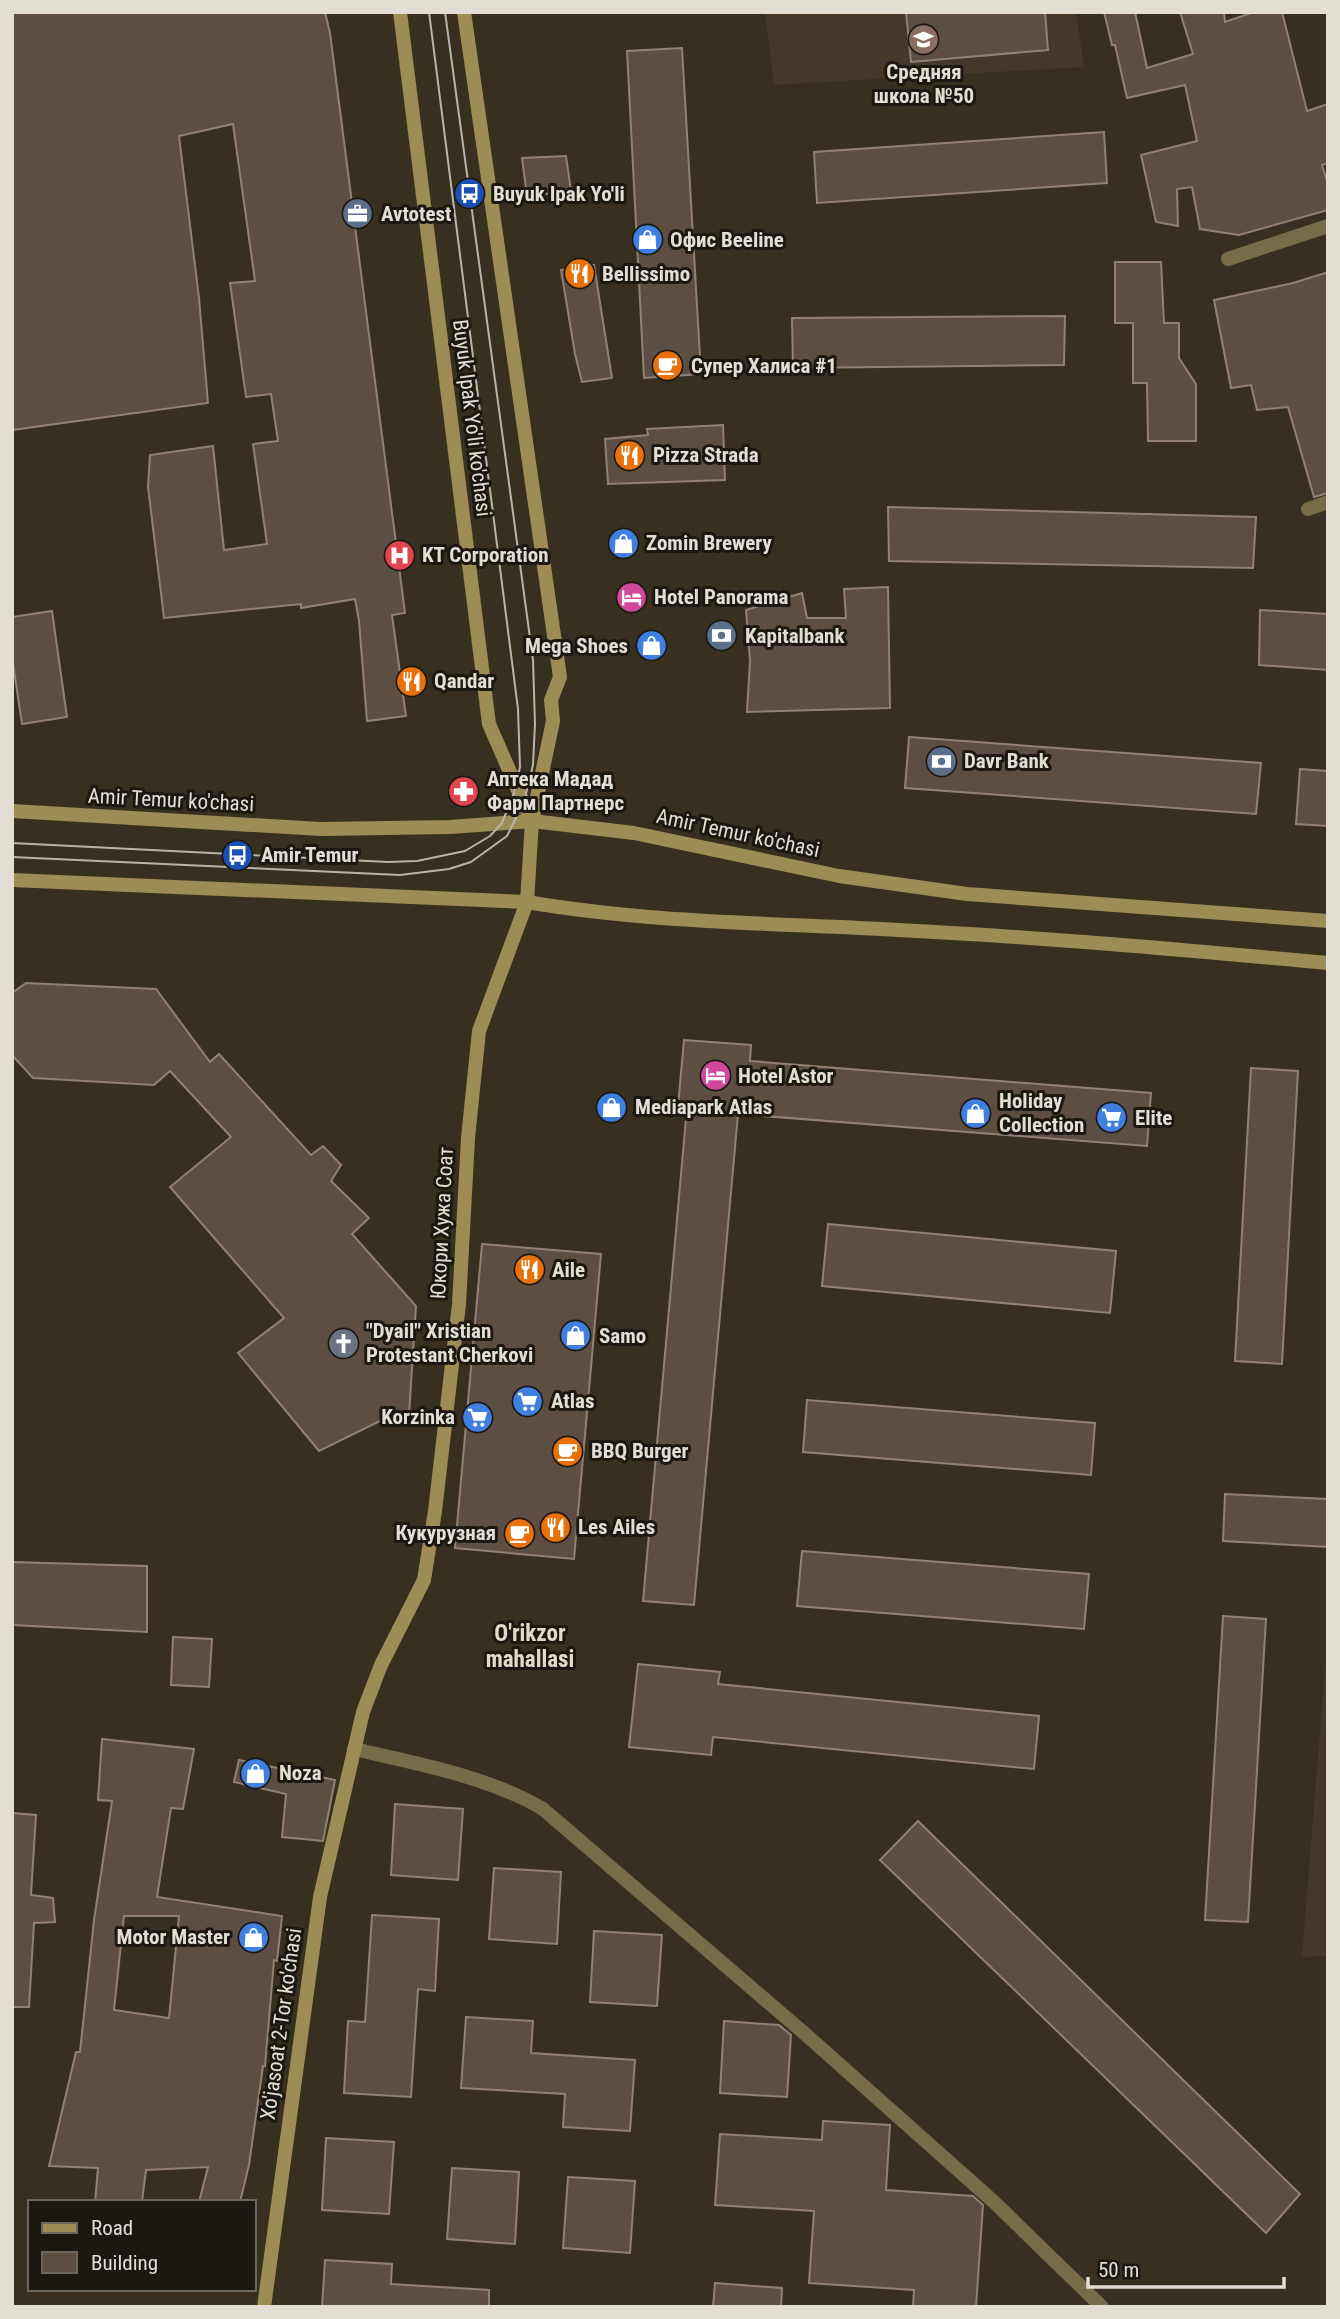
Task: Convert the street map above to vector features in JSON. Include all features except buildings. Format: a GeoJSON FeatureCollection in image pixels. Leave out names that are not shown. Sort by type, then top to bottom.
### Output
{"type":"FeatureCollection","features":[{"type":"Feature","properties":{"kind":"main road","name":"Buyuk Ipak Yo'li ko'chasi"},"geometry":{"type":"LineString","coordinates":[[400,12],[489,724],[532,821]]}},
{"type":"Feature","properties":{"kind":"main road","name":"Buyuk Ipak Yo'li ko'chasi"},"geometry":{"type":"LineString","coordinates":[[464,12],[560,677],[551,700],[553,721],[532,821],[527,902]]}},
{"type":"Feature","properties":{"kind":"main road","name":"Amir Temur ko'chasi"},"geometry":{"type":"LineString","coordinates":[[12,811],[321,829],[450,827],[532,821],[634,832],[839,876],[967,894],[1328,921]]}},
{"type":"Feature","properties":{"kind":"main road"},"geometry":{"type":"LineString","coordinates":[[12,880],[527,902],[560,908],[672,918],[902,930],[1328,963]]}},
{"type":"Feature","properties":{"kind":"main road","name":"Юкори Хужа Соат"},"geometry":{"type":"LineString","coordinates":[[354,1749],[363,1712],[382,1665],[424,1580],[435,1511],[459,1304],[468,1138],[480,1031],[527,902]]}},
{"type":"Feature","properties":{"kind":"main road","name":"Xo'jasoat 2-Tor ko'chasi"},"geometry":{"type":"LineString","coordinates":[[264,2307],[320,1897],[354,1749]]}},
{"type":"Feature","properties":{"kind":"street"},"geometry":{"type":"LineString","coordinates":[[1228,259],[1328,226]]}},
{"type":"Feature","properties":{"kind":"street"},"geometry":{"type":"LineString","coordinates":[[1308,509],[1328,502]]}},
{"type":"Feature","properties":{"kind":"street"},"geometry":{"type":"LineString","coordinates":[[354,1749],[475,1780],[521,1796],[543,1809],[974,2185],[1101,2307]]}},
{"type":"Feature","properties":{"kind":"shaded area","name":"Средняя школа №50"},"geometry":{"type":"Polygon","coordinates":[[[765,12],[1076,12],[1084,67],[774,85],[765,12]]]}},
{"type":"Feature","properties":{"kind":"shaded area"},"geometry":{"type":"Polygon","coordinates":[[[1328,1632],[1328,1956],[1302,1957],[1328,1632]]]}},
{"type":"Feature","properties":{"kind":"tram line"},"geometry":{"type":"LineString","coordinates":[[12,843],[388,862],[417,861],[465,851],[490,836],[502,823],[514,793],[520,767],[518,709],[429,12]]}},
{"type":"Feature","properties":{"kind":"tram line"},"geometry":{"type":"LineString","coordinates":[[12,857],[400,875],[449,869],[471,862],[507,836],[524,802],[533,765],[533,660],[445,12]]}},
{"type":"Feature","properties":{"kind":"place","name":"Средняя школа №50"},"geometry":{"type":"Point","coordinates":[924,40]}},
{"type":"Feature","properties":{"kind":"place","name":"Buyuk Ipak Yo'li"},"geometry":{"type":"Point","coordinates":[470,194]}},
{"type":"Feature","properties":{"kind":"place","name":"Avtotest"},"geometry":{"type":"Point","coordinates":[358,214]}},
{"type":"Feature","properties":{"kind":"place","name":"Офис Beeline"},"geometry":{"type":"Point","coordinates":[647,240]}},
{"type":"Feature","properties":{"kind":"place","name":"Bellissimo"},"geometry":{"type":"Point","coordinates":[579,274]}},
{"type":"Feature","properties":{"kind":"place","name":"Супер Халиса #1"},"geometry":{"type":"Point","coordinates":[668,366]}},
{"type":"Feature","properties":{"kind":"place","name":"Pizza Strada"},"geometry":{"type":"Point","coordinates":[630,455]}},
{"type":"Feature","properties":{"kind":"place","name":"Zomin Brewery"},"geometry":{"type":"Point","coordinates":[623,543]}},
{"type":"Feature","properties":{"kind":"place","name":"KT Corporation"},"geometry":{"type":"Point","coordinates":[399,555]}},
{"type":"Feature","properties":{"kind":"place","name":"Hotel Panorama"},"geometry":{"type":"Point","coordinates":[631,597]}},
{"type":"Feature","properties":{"kind":"place","name":"Kapitalbank"},"geometry":{"type":"Point","coordinates":[722,636]}},
{"type":"Feature","properties":{"kind":"place","name":"Mega Shoes"},"geometry":{"type":"Point","coordinates":[651,646]}},
{"type":"Feature","properties":{"kind":"place","name":"Qandar"},"geometry":{"type":"Point","coordinates":[411,681]}},
{"type":"Feature","properties":{"kind":"place","name":"Davr Bank"},"geometry":{"type":"Point","coordinates":[941,761]}},
{"type":"Feature","properties":{"kind":"place","name":"Аптека Мадад Фарм Партнерс"},"geometry":{"type":"Point","coordinates":[464,791]}},
{"type":"Feature","properties":{"kind":"place","name":"Amir Temur"},"geometry":{"type":"Point","coordinates":[238,855]}},
{"type":"Feature","properties":{"kind":"place","name":"Hotel Astor"},"geometry":{"type":"Point","coordinates":[715,1076]}},
{"type":"Feature","properties":{"kind":"place","name":"Mediapark Atlas"},"geometry":{"type":"Point","coordinates":[612,1107]}},
{"type":"Feature","properties":{"kind":"place","name":"Holiday Collection"},"geometry":{"type":"Point","coordinates":[976,1113]}},
{"type":"Feature","properties":{"kind":"place","name":"Elite"},"geometry":{"type":"Point","coordinates":[1112,1118]}},
{"type":"Feature","properties":{"kind":"place","name":"Aile"},"geometry":{"type":"Point","coordinates":[529,1270]}},
{"type":"Feature","properties":{"kind":"place","name":"Samo"},"geometry":{"type":"Point","coordinates":[576,1336]}},
{"type":"Feature","properties":{"kind":"place","name":"\"Dyail\" Xristian Protestant Cherkovi"},"geometry":{"type":"Point","coordinates":[343,1343]}},
{"type":"Feature","properties":{"kind":"place","name":"Atlas"},"geometry":{"type":"Point","coordinates":[528,1401]}},
{"type":"Feature","properties":{"kind":"place","name":"Korzinka"},"geometry":{"type":"Point","coordinates":[478,1417]}},
{"type":"Feature","properties":{"kind":"place","name":"BBQ Burger"},"geometry":{"type":"Point","coordinates":[568,1451]}},
{"type":"Feature","properties":{"kind":"place","name":"Les Ailes"},"geometry":{"type":"Point","coordinates":[555,1527]}},
{"type":"Feature","properties":{"kind":"place","name":"Кукурузная"},"geometry":{"type":"Point","coordinates":[519,1533]}},
{"type":"Feature","properties":{"kind":"place","name":"Noza"},"geometry":{"type":"Point","coordinates":[256,1773]}},
{"type":"Feature","properties":{"kind":"place","name":"Motor Master"},"geometry":{"type":"Point","coordinates":[253,1937]}},
{"type":"Feature","properties":{"kind":"district","name":"O'rikzor mahallasi"},"geometry":{"type":"Point","coordinates":[530,1646]}}]}
